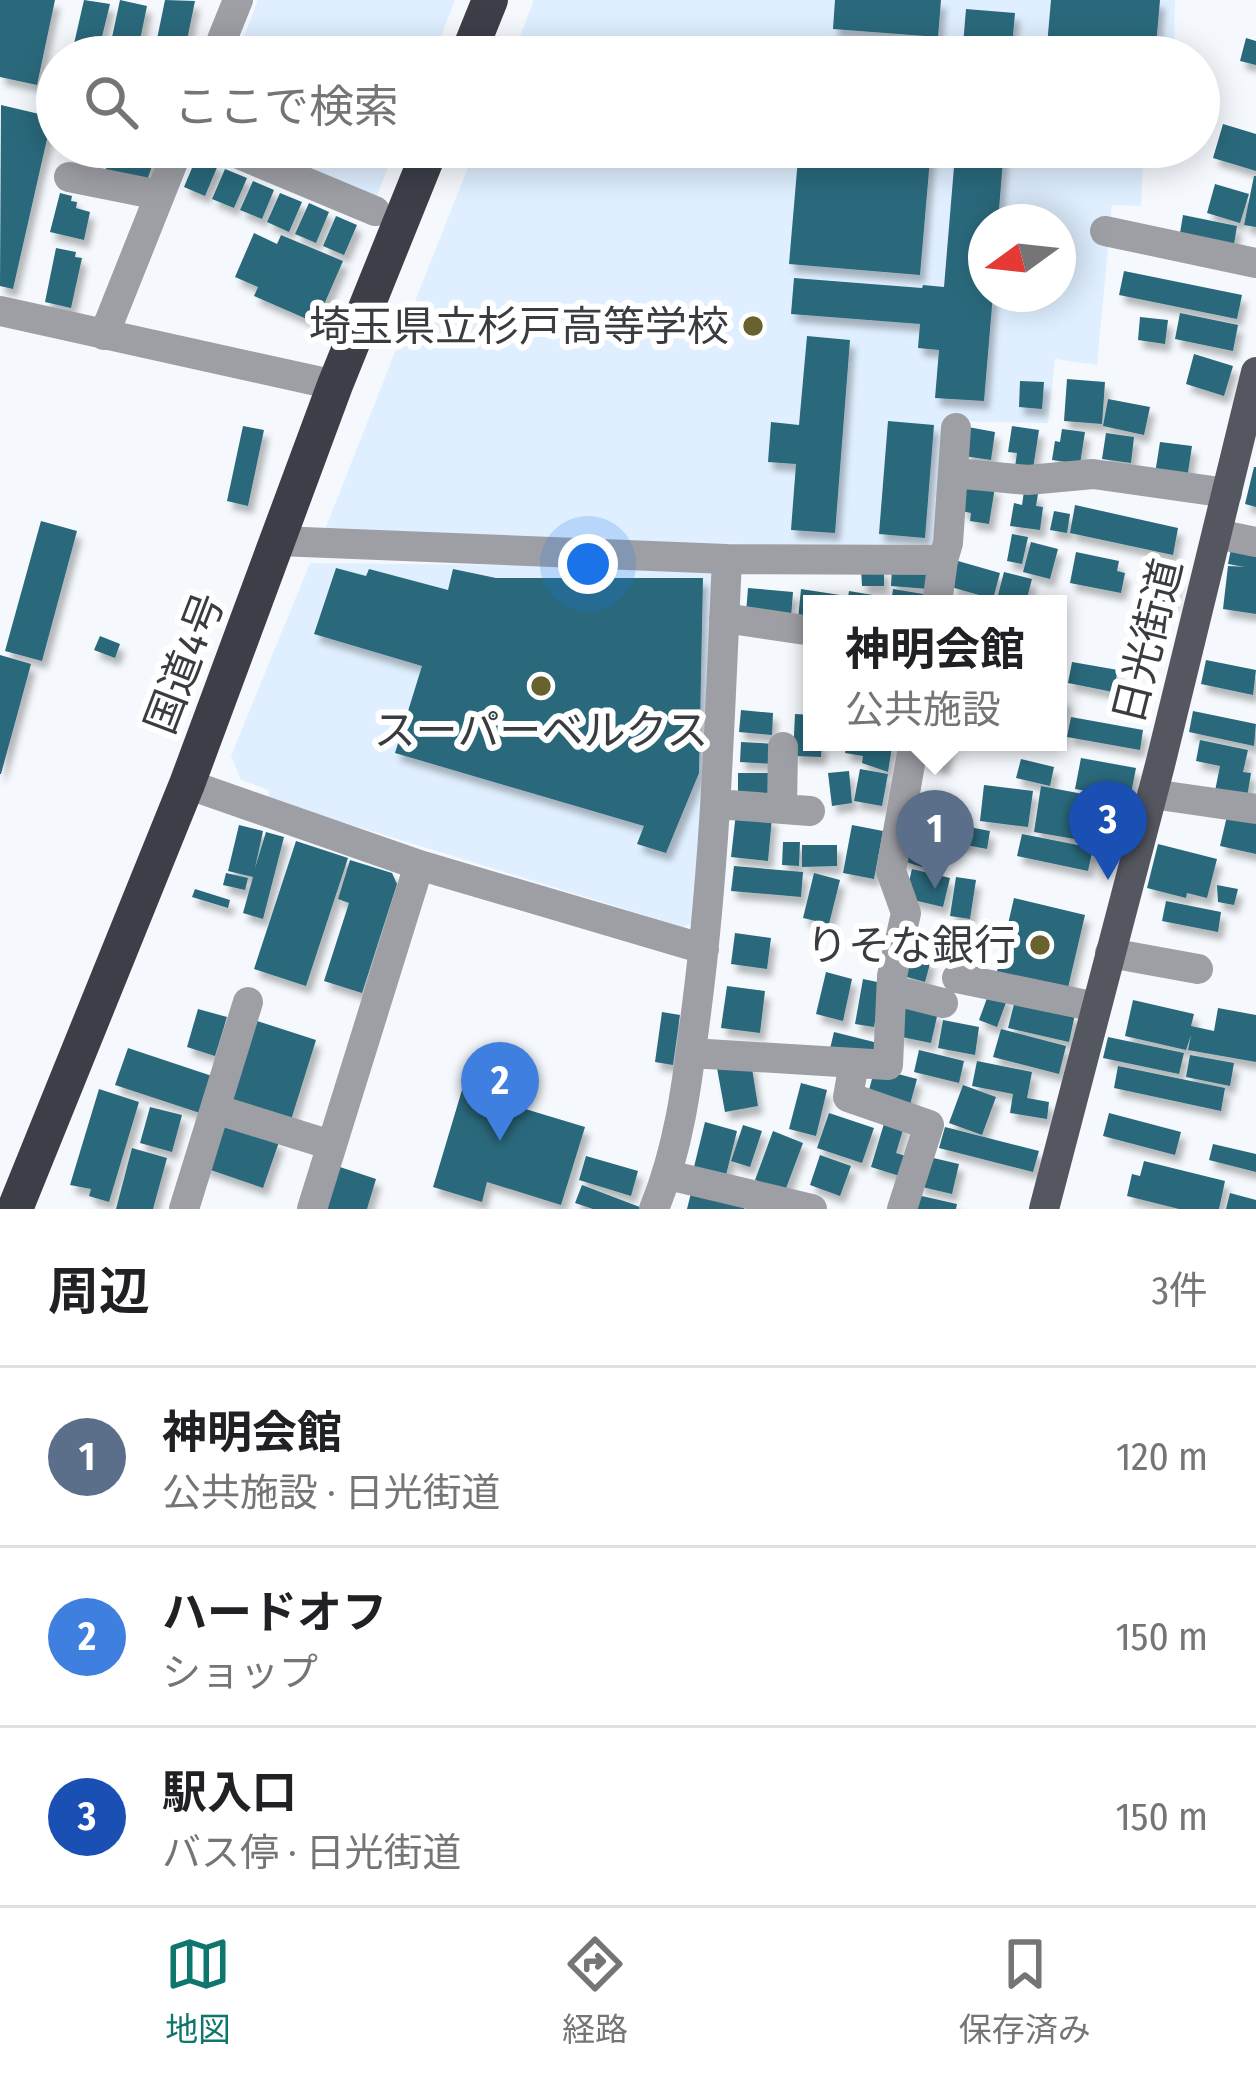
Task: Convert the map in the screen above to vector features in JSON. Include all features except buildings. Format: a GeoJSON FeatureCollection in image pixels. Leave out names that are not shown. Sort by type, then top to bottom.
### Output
{"type":"FeatureCollection","features":[{"type":"Feature","properties":{"kind":"highway"},"geometry":{"type":"LineString","coordinates":[[475,36],[490,0]]}},
{"type":"Feature","properties":{"kind":"highway","name":"国道4号"},"geometry":{"type":"LineString","coordinates":[[15,1209],[187,784],[335,385],[423,168]]}},
{"type":"Feature","properties":{"kind":"main road","name":"日光街道"},"geometry":{"type":"LineString","coordinates":[[1043,1209],[1256,372]]}},
{"type":"Feature","properties":{"kind":"street"},"geometry":{"type":"LineString","coordinates":[[223,36],[238,0]]}},
{"type":"Feature","properties":{"kind":"street"},"geometry":{"type":"LineString","coordinates":[[104,335],[170,168]]}},
{"type":"Feature","properties":{"kind":"street"},"geometry":{"type":"LineString","coordinates":[[271,168],[375,212]]}},
{"type":"Feature","properties":{"kind":"street"},"geometry":{"type":"LineString","coordinates":[[68,177],[159,195]]}},
{"type":"Feature","properties":{"kind":"street"},"geometry":{"type":"LineString","coordinates":[[1105,231],[1256,262]]}},
{"type":"Feature","properties":{"kind":"street"},"geometry":{"type":"LineString","coordinates":[[0,311],[335,385]]}},
{"type":"Feature","properties":{"kind":"street"},"geometry":{"type":"LineString","coordinates":[[938,595],[948,543],[956,428]]}},
{"type":"Feature","properties":{"kind":"street"},"geometry":{"type":"LineString","coordinates":[[953,473],[1028,480],[1094,474],[1227,493]]}},
{"type":"Feature","properties":{"kind":"street"},"geometry":{"type":"LineString","coordinates":[[1217,534],[1256,542]]}},
{"type":"Feature","properties":{"kind":"street"},"geometry":{"type":"LineString","coordinates":[[278,541],[727,559],[943,560]]}},
{"type":"Feature","properties":{"kind":"street"},"geometry":{"type":"LineString","coordinates":[[654,1209],[681,1128],[704,949],[727,559]]}},
{"type":"Feature","properties":{"kind":"street"},"geometry":{"type":"LineString","coordinates":[[724,618],[803,630]]}},
{"type":"Feature","properties":{"kind":"street"},"geometry":{"type":"LineString","coordinates":[[716,804],[797,817],[783,746]]}},
{"type":"Feature","properties":{"kind":"street"},"geometry":{"type":"LineString","coordinates":[[691,1053],[888,1065],[892,990],[906,913],[891,871],[912,751]]}},
{"type":"Feature","properties":{"kind":"street"},"geometry":{"type":"LineString","coordinates":[[187,784],[418,865],[704,949]]}},
{"type":"Feature","properties":{"kind":"street"},"geometry":{"type":"LineString","coordinates":[[1152,794],[1256,809]]}},
{"type":"Feature","properties":{"kind":"street"},"geometry":{"type":"LineString","coordinates":[[312,1209],[418,865]]}},
{"type":"Feature","properties":{"kind":"street"},"geometry":{"type":"LineString","coordinates":[[1110,953],[1198,969]]}},
{"type":"Feature","properties":{"kind":"street"},"geometry":{"type":"LineString","coordinates":[[892,990],[950,991],[1096,1007]]}},
{"type":"Feature","properties":{"kind":"street"},"geometry":{"type":"LineString","coordinates":[[184,1209],[248,1002]]}},
{"type":"Feature","properties":{"kind":"street"},"geometry":{"type":"LineString","coordinates":[[854,1063],[848,1097],[928,1125],[902,1209]]}},
{"type":"Feature","properties":{"kind":"street"},"geometry":{"type":"LineString","coordinates":[[215,1109],[331,1145]]}},
{"type":"Feature","properties":{"kind":"street"},"geometry":{"type":"LineString","coordinates":[[668,1175],[812,1209]]}},
{"type":"Feature","properties":{"kind":"shaded area"},"geometry":{"type":"Polygon","coordinates":[[[258,0],[455,0],[441,36],[244,36],[258,0]]]}},
{"type":"Feature","properties":{"kind":"shaded area"},"geometry":{"type":"Polygon","coordinates":[[[534,0],[1175,0],[1174,36],[520,36],[534,0]]]}},
{"type":"Feature","properties":{"kind":"shaded area"},"geometry":{"type":"Polygon","coordinates":[[[303,168],[388,168],[376,198],[303,168]]]}},
{"type":"Feature","properties":{"kind":"shaded area","name":"埼玉県立杉戸高等学校"},"geometry":{"type":"Polygon","coordinates":[[[468,168],[1143,168],[1141,206],[1112,205],[1097,365],[1055,359],[1048,423],[945,421],[933,547],[322,537],[468,168]]]}},
{"type":"Feature","properties":{"kind":"shaded area"},"geometry":{"type":"Polygon","coordinates":[[[310,563],[708,567],[717,573],[697,920],[683,927],[268,799],[269,790],[241,780],[231,756],[310,563]]]}},
{"type":"Feature","properties":{"kind":"place","name":"埼玉県立杉戸高等学校"},"geometry":{"type":"Point","coordinates":[753,326]}},
{"type":"Feature","properties":{"kind":"place","name":"スーパーベルクス"},"geometry":{"type":"Point","coordinates":[541,686]}},
{"type":"Feature","properties":{"kind":"place","name":"駅入口"},"geometry":{"type":"Point","coordinates":[1108,880]}},
{"type":"Feature","properties":{"kind":"place","name":"神明会館"},"geometry":{"type":"Point","coordinates":[935,889]}},
{"type":"Feature","properties":{"kind":"place","name":"りそな銀行"},"geometry":{"type":"Point","coordinates":[1040,945]}},
{"type":"Feature","properties":{"kind":"place","name":"ハードオフ"},"geometry":{"type":"Point","coordinates":[500,1141]}}]}
